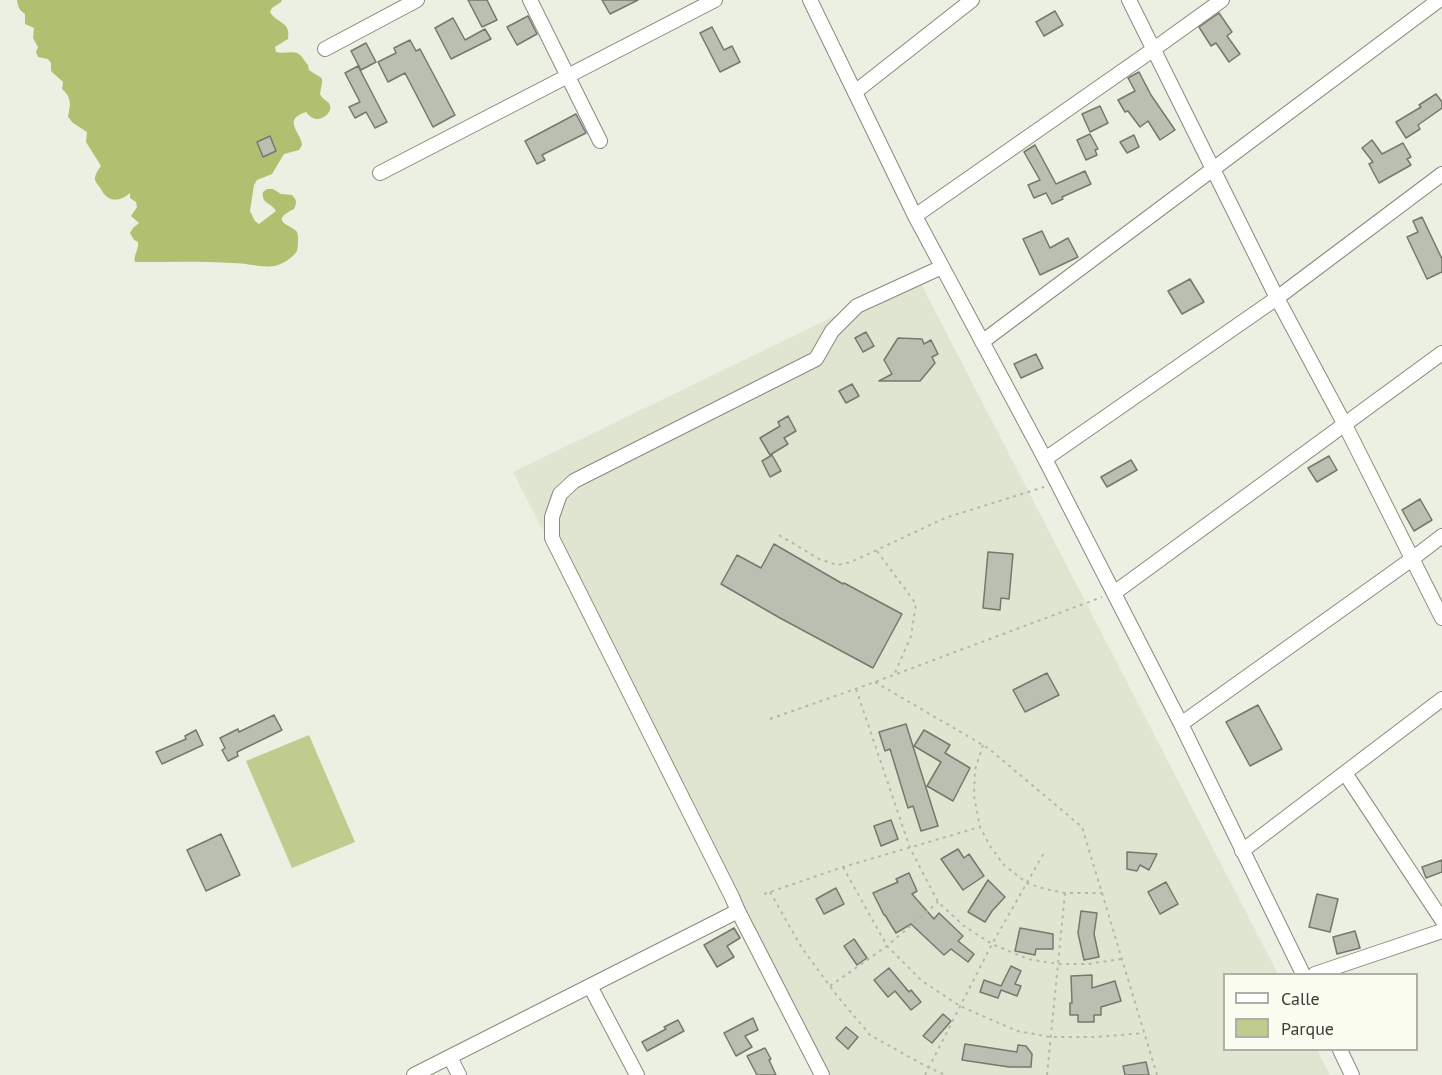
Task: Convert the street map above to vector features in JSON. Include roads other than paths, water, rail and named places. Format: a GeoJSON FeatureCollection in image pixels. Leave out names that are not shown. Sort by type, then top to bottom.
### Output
{"type":"FeatureCollection","features":[{"type":"Feature","properties":{"kind":"street"},"geometry":{"type":"LineString","coordinates":[[325,49],[417,0]]}},
{"type":"Feature","properties":{"kind":"street"},"geometry":{"type":"LineString","coordinates":[[530,0],[600,141]]}},
{"type":"Feature","properties":{"kind":"street"},"geometry":{"type":"LineString","coordinates":[[380,173],[715,0]]}},
{"type":"Feature","properties":{"kind":"street"},"geometry":{"type":"LineString","coordinates":[[810,0],[915,216],[1045,459],[1181,724],[1302,973]]}},
{"type":"Feature","properties":{"kind":"street"},"geometry":{"type":"LineString","coordinates":[[855,92],[972,0]]}},
{"type":"Feature","properties":{"kind":"street"},"geometry":{"type":"LineString","coordinates":[[1130,0],[1277,298],[1345,425],[1442,618]]}},
{"type":"Feature","properties":{"kind":"street"},"geometry":{"type":"LineString","coordinates":[[915,216],[1222,0]]}},
{"type":"Feature","properties":{"kind":"street"},"geometry":{"type":"LineString","coordinates":[[982,342],[1439,0]]}},
{"type":"Feature","properties":{"kind":"street"},"geometry":{"type":"LineString","coordinates":[[1045,459],[1277,298],[1442,174]]}},
{"type":"Feature","properties":{"kind":"street"},"geometry":{"type":"LineString","coordinates":[[822,1075],[552,538],[552,517],[560,494],[574,480],[816,359],[832,331],[857,306],[942,267]]}},
{"type":"Feature","properties":{"kind":"street"},"geometry":{"type":"LineString","coordinates":[[1113,593],[1442,354]]}},
{"type":"Feature","properties":{"kind":"street"},"geometry":{"type":"LineString","coordinates":[[1181,724],[1442,536]]}},
{"type":"Feature","properties":{"kind":"street"},"geometry":{"type":"LineString","coordinates":[[1242,851],[1442,699]]}},
{"type":"Feature","properties":{"kind":"street"},"geometry":{"type":"LineString","coordinates":[[1345,773],[1442,920]]}},
{"type":"Feature","properties":{"kind":"street"},"geometry":{"type":"LineString","coordinates":[[414,1075],[738,911]]}},
{"type":"Feature","properties":{"kind":"street"},"geometry":{"type":"LineString","coordinates":[[1321,973],[1442,931]]}},
{"type":"Feature","properties":{"kind":"street"},"geometry":{"type":"LineString","coordinates":[[590,986],[637,1075]]}},
{"type":"Feature","properties":{"kind":"street"},"geometry":{"type":"LineString","coordinates":[[1340,1051],[1352,1075]]}},
{"type":"Feature","properties":{"kind":"street"},"geometry":{"type":"LineString","coordinates":[[450,1057],[459,1075]]}}]}
